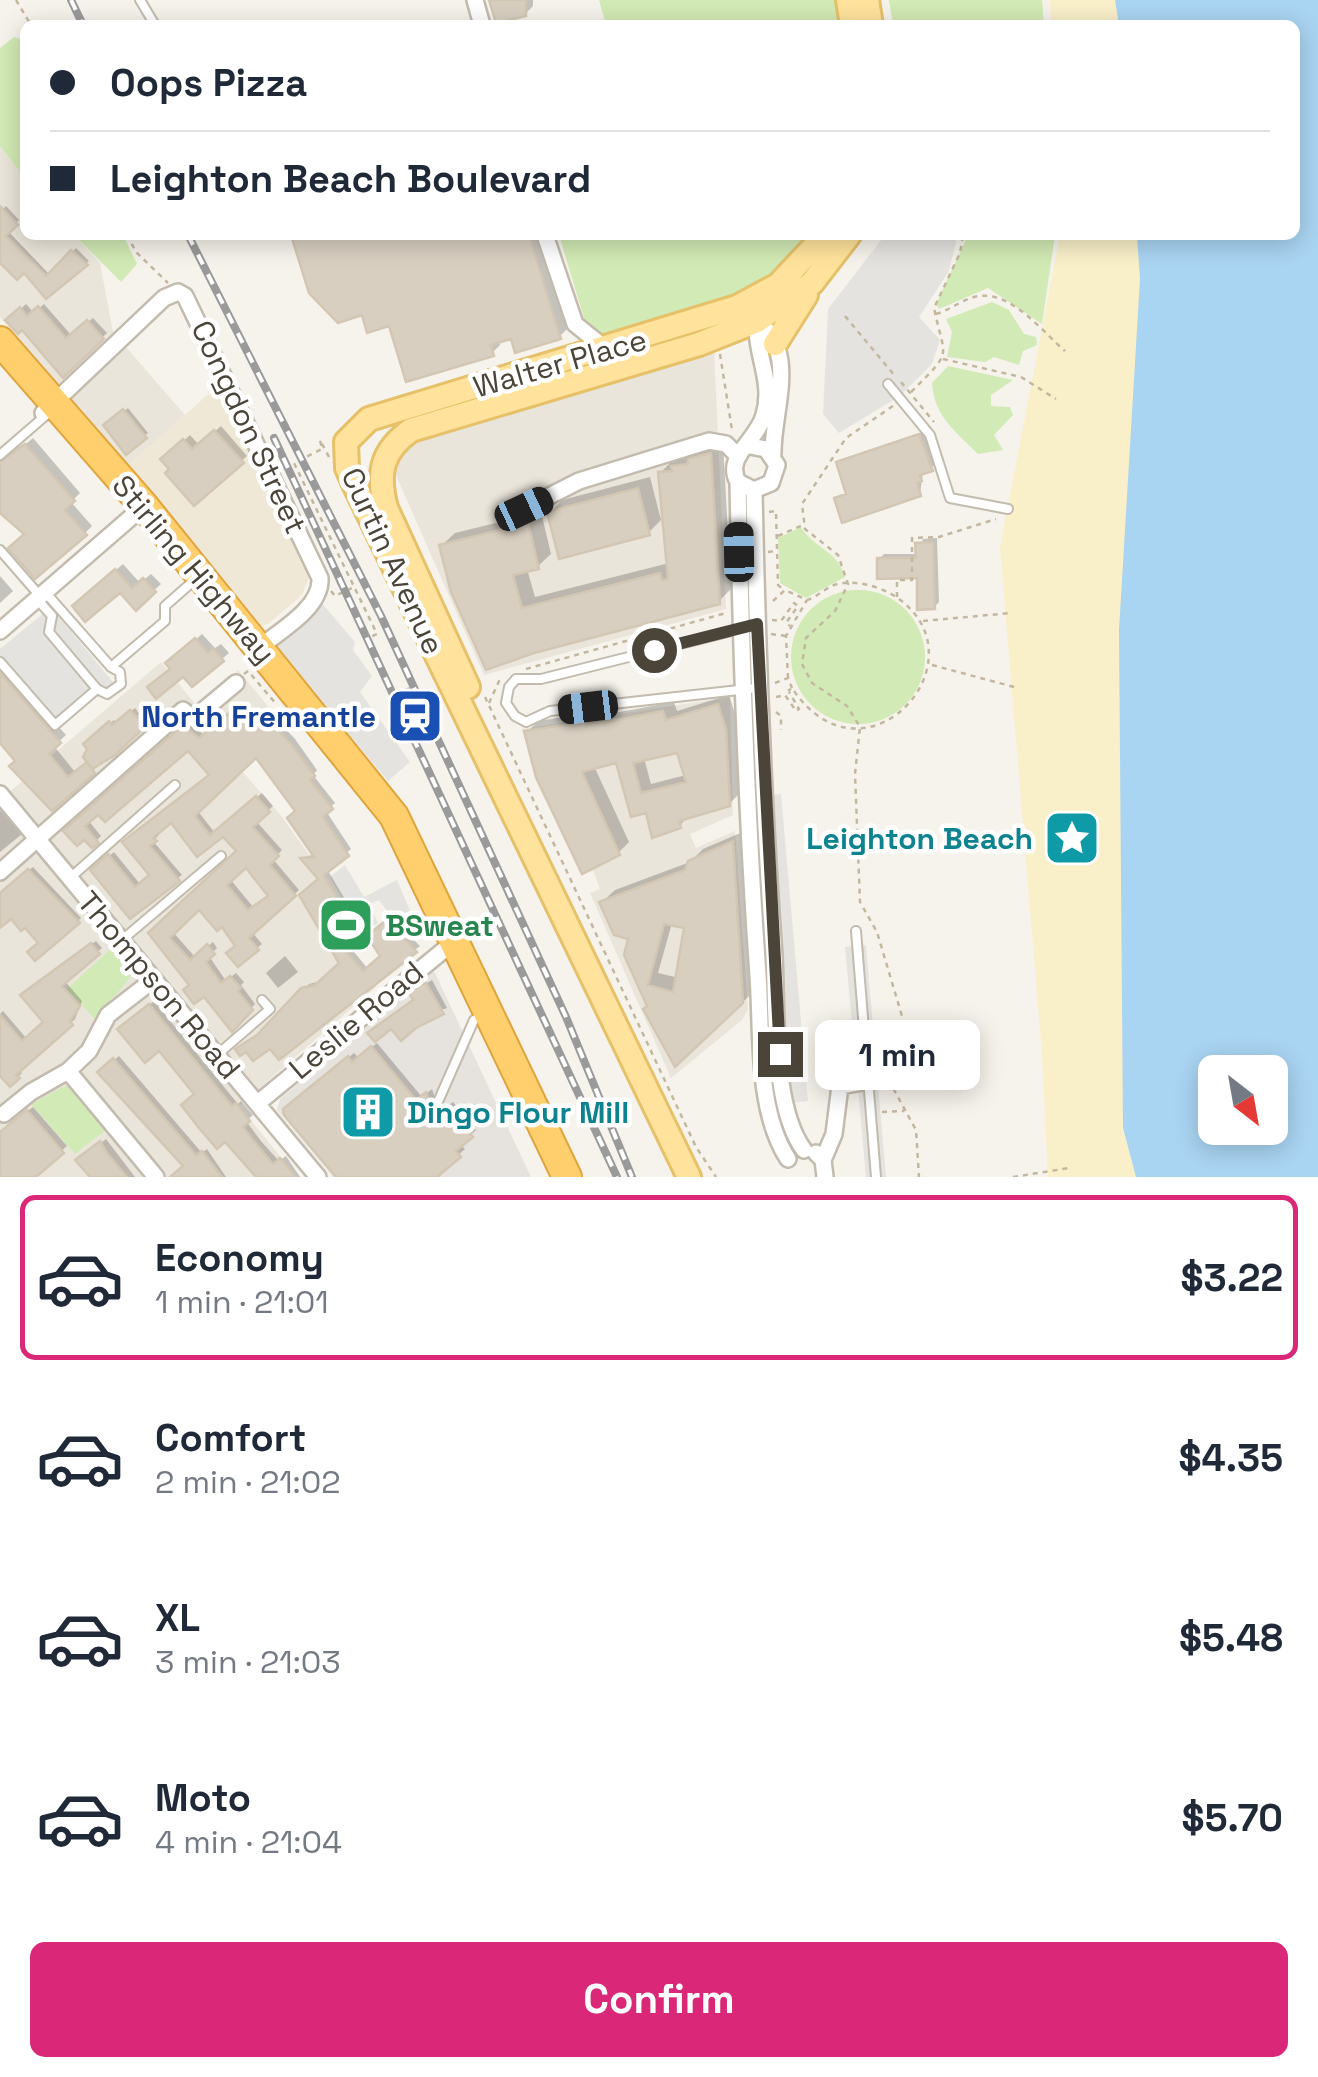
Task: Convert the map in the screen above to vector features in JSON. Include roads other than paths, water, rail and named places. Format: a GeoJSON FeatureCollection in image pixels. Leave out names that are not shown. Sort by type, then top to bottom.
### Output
{"type":"FeatureCollection","features":[{"type":"Feature","properties":{"kind":"highway","name":"Stirling Highway"},"geometry":{"type":"LineString","coordinates":[[0,341],[47,411]]}},
{"type":"Feature","properties":{"kind":"highway","name":"Stirling Highway"},"geometry":{"type":"LineString","coordinates":[[0,363],[138,511],[248,664]]}},
{"type":"Feature","properties":{"kind":"highway","name":"Stirling Highway"},"geometry":{"type":"LineString","coordinates":[[138,511],[248,664],[376,814],[449,944],[550,1177]]}},
{"type":"Feature","properties":{"kind":"highway","name":"Stirling Highway"},"geometry":{"type":"LineString","coordinates":[[482,1016],[566,1177]]}},
{"type":"Feature","properties":{"kind":"main road"},"geometry":{"type":"LineString","coordinates":[[778,285],[820,240]]}},
{"type":"Feature","properties":{"kind":"main road"},"geometry":{"type":"LineString","coordinates":[[774,344],[812,282],[845,240]]}},
{"type":"Feature","properties":{"kind":"main road","name":"Walter Place"},"geometry":{"type":"LineString","coordinates":[[387,454],[411,430],[698,344],[757,321],[812,282]]}},
{"type":"Feature","properties":{"kind":"main road","name":"Walter Place"},"geometry":{"type":"LineString","coordinates":[[346,442],[369,420],[724,312],[778,285]]}},
{"type":"Feature","properties":{"kind":"main road","name":"Curtin Avenue"},"geometry":{"type":"LineString","coordinates":[[346,442],[347,468],[497,787],[527,839],[689,1177]]}},
{"type":"Feature","properties":{"kind":"main road","name":"Curtin Avenue"},"geometry":{"type":"LineString","coordinates":[[387,454],[380,476],[386,508],[512,785],[527,839]]}},
{"type":"Feature","properties":{"kind":"street"},"geometry":{"type":"LineString","coordinates":[[547,240],[567,307],[580,332],[606,350]]}},
{"type":"Feature","properties":{"kind":"street"},"geometry":{"type":"LineString","coordinates":[[758,626],[738,482],[733,470],[767,402],[764,359],[754,335],[757,321],[778,285]]}},
{"type":"Feature","properties":{"kind":"street","name":"Congdon Street"},"geometry":{"type":"LineString","coordinates":[[37,839],[183,710],[193,718],[312,603],[320,590],[320,578],[190,302],[178,292],[164,298],[47,411]]}},
{"type":"Feature","properties":{"kind":"street"},"geometry":{"type":"LineString","coordinates":[[724,312],[757,321],[768,330],[782,386],[772,454],[775,477],[754,490]]}},
{"type":"Feature","properties":{"kind":"street"},"geometry":{"type":"LineString","coordinates":[[524,509],[580,481],[708,441],[772,454]]}},
{"type":"Feature","properties":{"kind":"street"},"geometry":{"type":"LineString","coordinates":[[738,482],[754,490]]}},
{"type":"Feature","properties":{"kind":"street"},"geometry":{"type":"LineString","coordinates":[[754,490],[756,691],[774,1138],[788,1159],[786,1177]]}},
{"type":"Feature","properties":{"kind":"street"},"geometry":{"type":"LineString","coordinates":[[0,631],[138,511]]}},
{"type":"Feature","properties":{"kind":"street","name":"Thompson Road"},"geometry":{"type":"LineString","coordinates":[[0,794],[318,1177]]}},
{"type":"Feature","properties":{"kind":"street"},"geometry":{"type":"LineString","coordinates":[[0,872],[37,839]]}},
{"type":"Feature","properties":{"kind":"street","name":"Leslie Road"},"geometry":{"type":"LineString","coordinates":[[258,1103],[449,944]]}},
{"type":"Feature","properties":{"kind":"street"},"geometry":{"type":"LineString","coordinates":[[4,1114],[31,1092],[68,1071],[89,1051],[108,1015],[153,980]]}},
{"type":"Feature","properties":{"kind":"street"},"geometry":{"type":"LineString","coordinates":[[772,1056],[790,1131],[804,1150],[823,1160]]}},
{"type":"Feature","properties":{"kind":"street"},"geometry":{"type":"LineString","coordinates":[[68,1071],[156,1177]]}},
{"type":"Feature","properties":{"kind":"street"},"geometry":{"type":"LineString","coordinates":[[825,1177],[823,1160],[834,1134],[840,1086],[868,1081]]}},
{"type":"Feature","properties":{"kind":"street"},"geometry":{"type":"LineString","coordinates":[[788,1159],[804,1150]]}},
{"type":"Feature","properties":{"kind":"lane"},"geometry":{"type":"LineString","coordinates":[[888,384],[930,435],[950,498],[1008,512]]}},
{"type":"Feature","properties":{"kind":"lane"},"geometry":{"type":"LineString","coordinates":[[0,455],[47,411]]}},
{"type":"Feature","properties":{"kind":"lane"},"geometry":{"type":"LineString","coordinates":[[0,550],[41,596],[120,672],[121,684],[107,694],[97,689],[49,632],[52,616],[41,596]]}},
{"type":"Feature","properties":{"kind":"lane"},"geometry":{"type":"LineString","coordinates":[[111,667],[164,621],[165,606],[190,584]]}},
{"type":"Feature","properties":{"kind":"lane"},"geometry":{"type":"LineString","coordinates":[[756,691],[550,711],[526,722],[515,716],[506,703],[509,687],[516,679],[540,679],[758,626]]}},
{"type":"Feature","properties":{"kind":"lane"},"geometry":{"type":"LineString","coordinates":[[0,662],[55,725],[97,689]]}},
{"type":"Feature","properties":{"kind":"lane"},"geometry":{"type":"LineString","coordinates":[[70,879],[175,785]]}},
{"type":"Feature","properties":{"kind":"lane"},"geometry":{"type":"LineString","coordinates":[[121,941],[221,856]]}},
{"type":"Feature","properties":{"kind":"lane"},"geometry":{"type":"LineString","coordinates":[[856,932],[876,1177]]}},
{"type":"Feature","properties":{"kind":"lane"},"geometry":{"type":"LineString","coordinates":[[218,1054],[270,1009],[262,1000]]}},
{"type":"Feature","properties":{"kind":"lane"},"geometry":{"type":"LineString","coordinates":[[437,1104],[482,1016]]}},
{"type":"Feature","properties":{"kind":"water"},"geometry":{"type":"Polygon","coordinates":[[[1115,0],[1318,0],[1318,1177],[1136,1177],[1123,1128],[1119,630],[1140,279],[1137,240],[1300,240],[1300,20],[1118,20],[1115,0]]]}},
{"type":"Feature","properties":{"kind":"railway"},"geometry":{"type":"LineString","coordinates":[[71,0],[81,20]]}},
{"type":"Feature","properties":{"kind":"railway"},"geometry":{"type":"LineString","coordinates":[[191,240],[381,616],[566,1017],[632,1177]]}},
{"type":"Feature","properties":{"kind":"railway"},"geometry":{"type":"LineString","coordinates":[[274,438],[617,1177]]}},
{"type":"Feature","properties":{"kind":"place","name":"North Fremantle"},"geometry":{"type":"Point","coordinates":[415,716]}},
{"type":"Feature","properties":{"kind":"place","name":"Leighton Beach"},"geometry":{"type":"Point","coordinates":[1072,838]}},
{"type":"Feature","properties":{"kind":"place","name":"BSweat"},"geometry":{"type":"Point","coordinates":[346,925]}},
{"type":"Feature","properties":{"kind":"place","name":"Dingo Flour Mill"},"geometry":{"type":"Point","coordinates":[368,1112]}}]}
